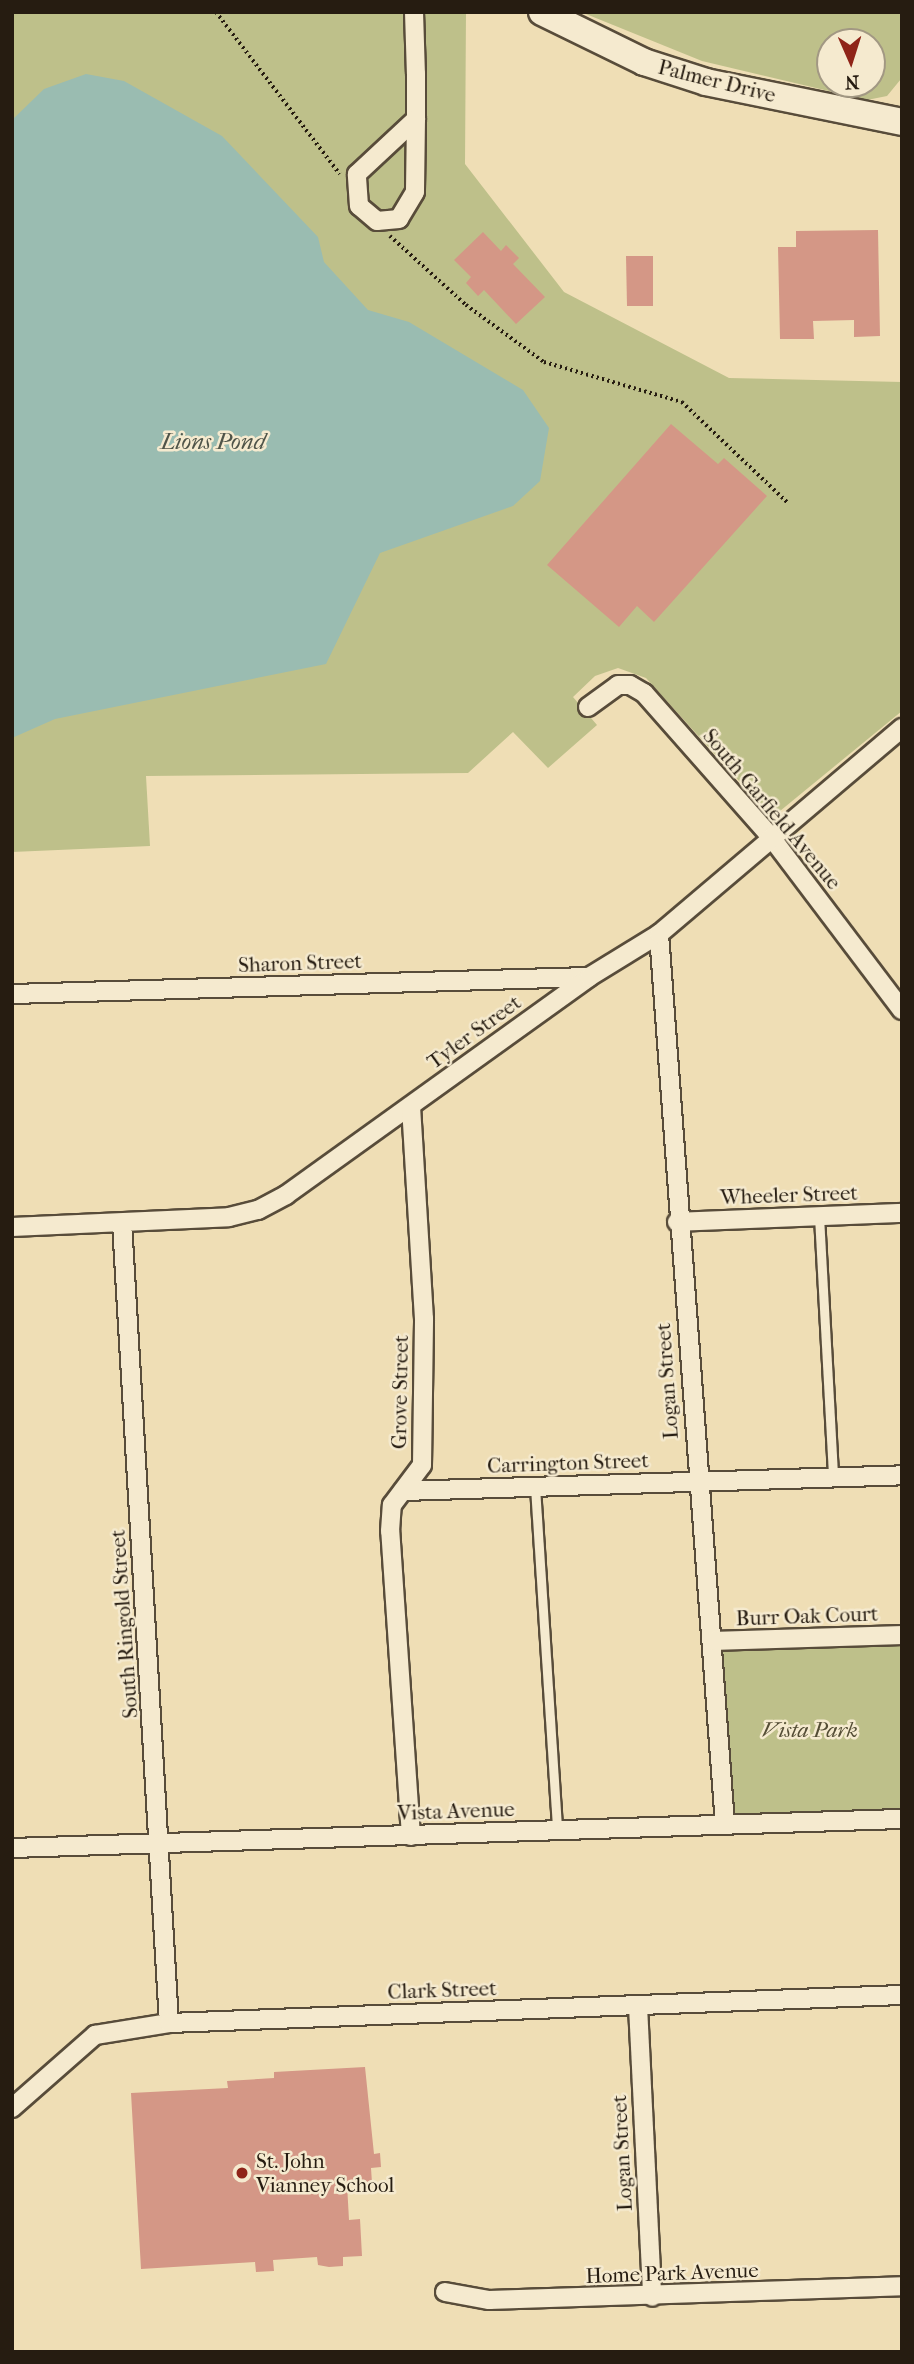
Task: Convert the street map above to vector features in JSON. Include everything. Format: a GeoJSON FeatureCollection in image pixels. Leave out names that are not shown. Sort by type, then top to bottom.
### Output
{"type":"FeatureCollection","features":[{"type":"Feature","properties":{"kind":"street"},"geometry":{"type":"LineString","coordinates":[[414,12],[416,119],[415,192],[399,219],[377,221],[358,199],[357,174],[364,164],[416,119]]}},
{"type":"Feature","properties":{"kind":"street","name":"Palmer Drive"},"geometry":{"type":"LineString","coordinates":[[542,12],[643,62],[706,82],[902,122]]}},
{"type":"Feature","properties":{"kind":"street","name":"South Garfield Avenue"},"geometry":{"type":"LineString","coordinates":[[588,707],[618,685],[644,693],[771,837],[902,1010]]}},
{"type":"Feature","properties":{"kind":"street","name":"Tyler Street"},"geometry":{"type":"LineString","coordinates":[[12,1227],[229,1217],[258,1210],[411,1106],[589,977],[659,934],[902,729]]}},
{"type":"Feature","properties":{"kind":"street","name":"Logan Street"},"geometry":{"type":"LineString","coordinates":[[659,934],[677,1222],[713,1642],[725,1824]]}},
{"type":"Feature","properties":{"kind":"street","name":"Sharon Street"},"geometry":{"type":"LineString","coordinates":[[12,994],[589,977]]}},
{"type":"Feature","properties":{"kind":"street","name":"Grove Street"},"geometry":{"type":"LineString","coordinates":[[411,1106],[424,1319],[422,1465],[393,1505],[390,1531],[411,1836]]}},
{"type":"Feature","properties":{"kind":"street","name":"Wheeler Street"},"geometry":{"type":"LineString","coordinates":[[677,1222],[902,1213]]}},
{"type":"Feature","properties":{"kind":"street","name":"South Ringold Street"},"geometry":{"type":"LineString","coordinates":[[122,1223],[169,2023]]}},
{"type":"Feature","properties":{"kind":"street","name":"Carrington Street"},"geometry":{"type":"LineString","coordinates":[[403,1491],[902,1475]]}},
{"type":"Feature","properties":{"kind":"street","name":"Burr Oak Court"},"geometry":{"type":"LineString","coordinates":[[713,1642],[902,1635]]}},
{"type":"Feature","properties":{"kind":"street","name":"Vista Avenue"},"geometry":{"type":"LineString","coordinates":[[12,1848],[902,1819]]}},
{"type":"Feature","properties":{"kind":"street","name":"Clark Street"},"geometry":{"type":"LineString","coordinates":[[12,2108],[94,2035],[169,2023],[902,1995]]}},
{"type":"Feature","properties":{"kind":"street","name":"Logan Street"},"geometry":{"type":"LineString","coordinates":[[638,2006],[652,2297]]}},
{"type":"Feature","properties":{"kind":"street","name":"Home Park Avenue"},"geometry":{"type":"LineString","coordinates":[[445,2292],[489,2301],[902,2286]]}},
{"type":"Feature","properties":{"kind":"lane"},"geometry":{"type":"LineString","coordinates":[[819,1216],[833,1477]]}},
{"type":"Feature","properties":{"kind":"lane"},"geometry":{"type":"LineString","coordinates":[[535,1487],[557,1830]]}},
{"type":"Feature","properties":{"kind":"path"},"geometry":{"type":"LineString","coordinates":[[216,12],[358,199]]}},
{"type":"Feature","properties":{"kind":"path"},"geometry":{"type":"LineString","coordinates":[[377,221],[466,305],[544,362],[682,402],[789,504]]}},
{"type":"Feature","properties":{"kind":"green space"},"geometry":{"type":"Polygon","coordinates":[[[12,12],[466,12],[465,164],[564,292],[729,378],[902,382],[902,711],[780,811],[769,814],[646,678],[618,668],[595,676],[573,697],[597,725],[548,768],[513,732],[468,773],[146,776],[150,846],[12,852],[12,12]]]}},
{"type":"Feature","properties":{"kind":"green space"},"geometry":{"type":"Polygon","coordinates":[[[581,12],[902,12],[901,79],[887,96],[886,28],[816,28],[816,88],[702,61],[581,12]]]}},
{"type":"Feature","properties":{"kind":"green space","name":"Vista Park"},"geometry":{"type":"Polygon","coordinates":[[[902,1635],[902,1819],[725,1824],[713,1641],[902,1635]]]}},
{"type":"Feature","properties":{"kind":"water","name":"Lions Pond"},"geometry":{"type":"Polygon","coordinates":[[[86,74],[124,81],[222,136],[318,237],[324,262],[368,310],[409,322],[523,390],[549,428],[540,481],[513,506],[380,553],[326,664],[55,719],[12,738],[12,120],[44,89],[86,74]]]}},
{"type":"Feature","properties":{"kind":"building"},"geometry":{"type":"Polygon","coordinates":[[[878,230],[880,336],[854,337],[854,320],[813,321],[814,339],[780,339],[778,247],[796,247],[796,231],[878,230]]]}},
{"type":"Feature","properties":{"kind":"building"},"geometry":{"type":"Polygon","coordinates":[[[483,232],[501,251],[506,245],[519,258],[513,264],[545,297],[516,324],[484,290],[478,296],[466,283],[471,277],[454,260],[483,232]]]}},
{"type":"Feature","properties":{"kind":"building"},"geometry":{"type":"Polygon","coordinates":[[[626,256],[653,256],[653,306],[627,306],[626,256]]]}},
{"type":"Feature","properties":{"kind":"building"},"geometry":{"type":"Polygon","coordinates":[[[671,424],[718,464],[724,458],[767,496],[654,622],[637,606],[619,627],[547,565],[671,424]]]}},
{"type":"Feature","properties":{"kind":"building"},"geometry":{"type":"Polygon","coordinates":[[[365,2067],[374,2154],[380,2153],[381,2167],[371,2168],[372,2183],[347,2184],[349,2220],[360,2219],[362,2256],[343,2257],[343,2266],[329,2267],[318,2265],[317,2257],[273,2260],[274,2271],[256,2272],[255,2262],[141,2269],[131,2093],[228,2088],[227,2081],[274,2078],[274,2072],[365,2067]]]}},
{"type":"Feature","properties":{"kind":"place","name":"St. John Vianney School"},"geometry":{"type":"Point","coordinates":[242,2173]}}]}
